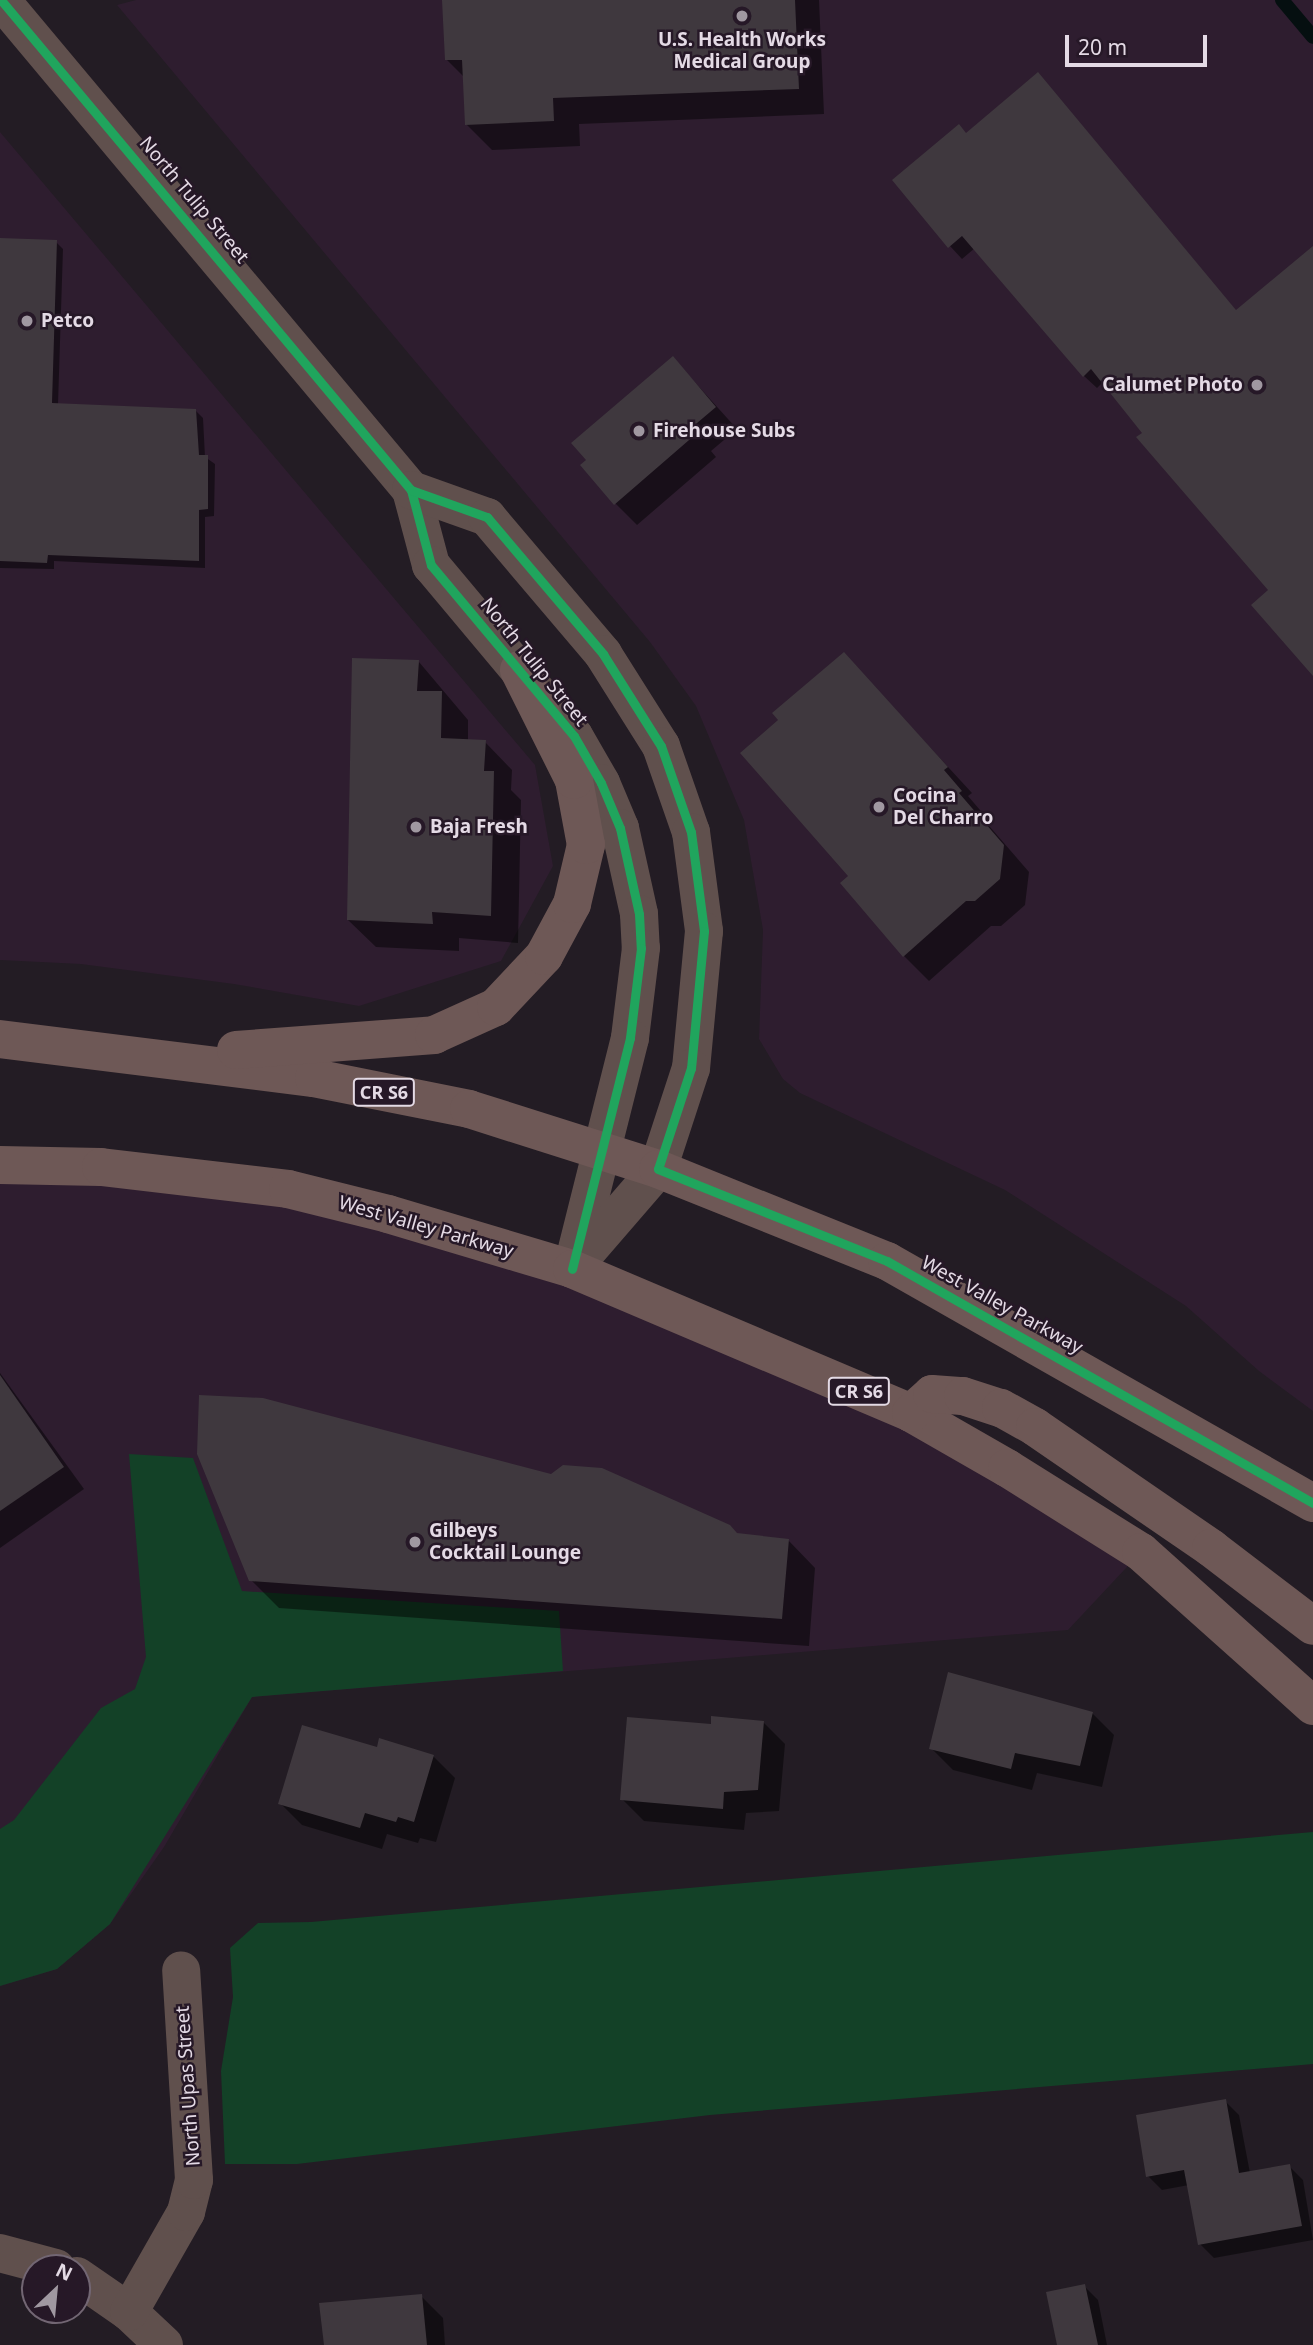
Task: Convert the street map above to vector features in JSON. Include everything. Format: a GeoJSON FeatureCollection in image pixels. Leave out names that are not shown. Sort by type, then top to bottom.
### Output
{"type":"FeatureCollection","features":[{"type":"Feature","properties":{"kind":"main road"},"geometry":{"type":"LineString","coordinates":[[164,1056],[434,1035],[485,1014],[527,977],[572,904],[586,845],[574,780],[519,670]]}},
{"type":"Feature","properties":{"kind":"main road","name":"West Valley Parkway"},"geometry":{"type":"LineString","coordinates":[[0,1039],[164,1056],[314,1077],[469,1109],[658,1169],[887,1261],[1313,1503]]}},
{"type":"Feature","properties":{"kind":"main road","name":"West Valley Parkway"},"geometry":{"type":"LineString","coordinates":[[0,1165],[100,1167],[288,1189],[388,1214],[572,1269],[911,1413],[1119,1535],[1313,1706]]}},
{"type":"Feature","properties":{"kind":"main road"},"geometry":{"type":"LineString","coordinates":[[911,1413],[932,1394],[963,1396],[1001,1408],[1035,1427],[1211,1548],[1313,1626]]}},
{"type":"Feature","properties":{"kind":"street","name":"North Tulip Street"},"geometry":{"type":"LineString","coordinates":[[3,2],[411,490],[431,565],[574,736],[601,783],[620,828],[639,914],[638,999],[572,1269]]}},
{"type":"Feature","properties":{"kind":"street"},"geometry":{"type":"LineString","coordinates":[[411,490],[487,517],[603,654],[661,746],[691,832],[704,931],[691,1068],[658,1169],[572,1269]]}},
{"type":"Feature","properties":{"kind":"street","name":"North Upas Street"},"geometry":{"type":"LineString","coordinates":[[130,2312],[186,2212],[194,2180],[181,1970]]}},
{"type":"Feature","properties":{"kind":"street"},"geometry":{"type":"LineString","coordinates":[[0,2253],[21,2259]]}},
{"type":"Feature","properties":{"kind":"street"},"geometry":{"type":"LineString","coordinates":[[91,2286],[130,2312],[164,2345]]}},
{"type":"Feature","properties":{"kind":"shaded area"},"geometry":{"type":"Polygon","coordinates":[[[136,0],[1313,0],[1313,1411],[1259,1371],[1186,1306],[1005,1190],[800,1093],[783,1079],[759,1039],[763,930],[744,820],[696,706],[650,642],[117,5],[136,0]]]}},
{"type":"Feature","properties":{"kind":"shaded area"},"geometry":{"type":"Polygon","coordinates":[[[0,132],[535,765],[553,866],[501,961],[359,1006],[234,984],[81,964],[0,960],[0,132]]]}},
{"type":"Feature","properties":{"kind":"shaded area"},"geometry":{"type":"Polygon","coordinates":[[[0,1165],[388,1214],[911,1413],[1141,1552],[1068,1630],[252,1697],[164,1847],[110,1924],[57,1969],[0,1986],[0,1165]]]}},
{"type":"Feature","properties":{"kind":"green space"},"geometry":{"type":"Polygon","coordinates":[[[129,1454],[193,1458],[242,1591],[559,1611],[563,1671],[252,1697],[110,1924],[57,1969],[0,1986],[0,1829],[14,1820],[101,1708],[135,1689],[146,1657],[129,1454]]]}},
{"type":"Feature","properties":{"kind":"green space"},"geometry":{"type":"Polygon","coordinates":[[[1313,1832],[1313,2064],[710,2115],[297,2164],[225,2164],[221,2071],[233,1997],[230,1948],[258,1923],[311,1922],[1313,1832]]]}},
{"type":"Feature","properties":{"kind":"building"},"geometry":{"type":"Polygon","coordinates":[[[442,0],[795,0],[799,89],[553,98],[554,121],[465,125],[462,60],[445,60],[442,0]]]}},
{"type":"Feature","properties":{"kind":"building"},"geometry":{"type":"Polygon","coordinates":[[[1038,72],[1236,310],[1313,246],[1313,676],[1251,605],[1268,590],[1136,437],[1142,433],[1091,369],[1083,377],[962,236],[948,248],[892,180],[959,124],[966,133],[1038,72]]]}},
{"type":"Feature","properties":{"kind":"building"},"geometry":{"type":"Polygon","coordinates":[[[0,238],[57,240],[52,403],[196,409],[199,455],[208,455],[208,509],[199,510],[199,561],[48,555],[47,563],[0,561],[0,238]]]}},
{"type":"Feature","properties":{"kind":"building","name":"Firehouse Subs"},"geometry":{"type":"Polygon","coordinates":[[[673,356],[716,407],[690,429],[696,434],[614,505],[580,465],[586,460],[571,443],[673,356]]]}},
{"type":"Feature","properties":{"kind":"building","name":"Cocina Del Charro"},"geometry":{"type":"Polygon","coordinates":[[[844,652],[948,767],[944,770],[962,791],[959,793],[1004,845],[1000,879],[975,901],[966,901],[903,957],[840,883],[848,876],[740,753],[778,720],[772,713],[844,652]]]}},
{"type":"Feature","properties":{"kind":"building"},"geometry":{"type":"Polygon","coordinates":[[[352,658],[419,660],[417,691],[442,691],[441,738],[486,740],[484,771],[494,771],[491,916],[432,912],[433,924],[347,920],[352,658]]]}},
{"type":"Feature","properties":{"kind":"building"},"geometry":{"type":"Polygon","coordinates":[[[0,1375],[64,1467],[0,1511],[0,1375]]]}},
{"type":"Feature","properties":{"kind":"building"},"geometry":{"type":"Polygon","coordinates":[[[199,1395],[263,1398],[551,1474],[563,1465],[602,1468],[730,1525],[737,1533],[789,1539],[782,1619],[249,1581],[197,1454],[199,1395]]]}},
{"type":"Feature","properties":{"kind":"building"},"geometry":{"type":"Polygon","coordinates":[[[948,1672],[1093,1712],[1080,1766],[1015,1753],[1011,1769],[929,1749],[948,1672]]]}},
{"type":"Feature","properties":{"kind":"building"},"geometry":{"type":"Polygon","coordinates":[[[711,1716],[764,1721],[758,1790],[724,1792],[723,1809],[620,1800],[627,1717],[711,1724],[711,1716]]]}},
{"type":"Feature","properties":{"kind":"building"},"geometry":{"type":"Polygon","coordinates":[[[302,1725],[377,1747],[379,1738],[434,1755],[414,1822],[398,1817],[396,1822],[365,1813],[360,1828],[278,1804],[302,1725]]]}},
{"type":"Feature","properties":{"kind":"building"},"geometry":{"type":"Polygon","coordinates":[[[1226,2099],[1239,2173],[1290,2164],[1302,2226],[1198,2245],[1184,2170],[1146,2177],[1136,2115],[1226,2099]]]}},
{"type":"Feature","properties":{"kind":"building"},"geometry":{"type":"Polygon","coordinates":[[[1085,2284],[1098,2345],[1057,2345],[1046,2292],[1085,2284]]]}},
{"type":"Feature","properties":{"kind":"building"},"geometry":{"type":"Polygon","coordinates":[[[422,2294],[427,2345],[324,2345],[319,2303],[422,2294]]]}},
{"type":"Feature","properties":{"kind":"waterway"},"geometry":{"type":"LineString","coordinates":[[1282,0],[1313,37]]}},
{"type":"Feature","properties":{"kind":"cycle path"},"geometry":{"type":"LineString","coordinates":[[1,0],[411,490],[431,565],[574,736],[601,783],[620,828],[639,914],[641,948],[630,1038],[572,1269]]}},
{"type":"Feature","properties":{"kind":"cycle path"},"geometry":{"type":"LineString","coordinates":[[411,490],[487,517],[603,654],[661,746],[691,832],[704,931],[691,1068],[658,1169],[887,1261],[1313,1503]]}},
{"type":"Feature","properties":{"kind":"place","name":"U.S. Health Works Medical Group"},"geometry":{"type":"Point","coordinates":[742,16]}},
{"type":"Feature","properties":{"kind":"place","name":"Petco"},"geometry":{"type":"Point","coordinates":[27,321]}},
{"type":"Feature","properties":{"kind":"place","name":"Calumet Photo"},"geometry":{"type":"Point","coordinates":[1257,385]}},
{"type":"Feature","properties":{"kind":"place","name":"Firehouse Subs"},"geometry":{"type":"Point","coordinates":[639,431]}},
{"type":"Feature","properties":{"kind":"place","name":"Cocina Del Charro"},"geometry":{"type":"Point","coordinates":[879,807]}},
{"type":"Feature","properties":{"kind":"place","name":"Baja Fresh"},"geometry":{"type":"Point","coordinates":[416,827]}},
{"type":"Feature","properties":{"kind":"place","name":"Gilbeys Cocktail Lounge"},"geometry":{"type":"Point","coordinates":[415,1542]}}]}
